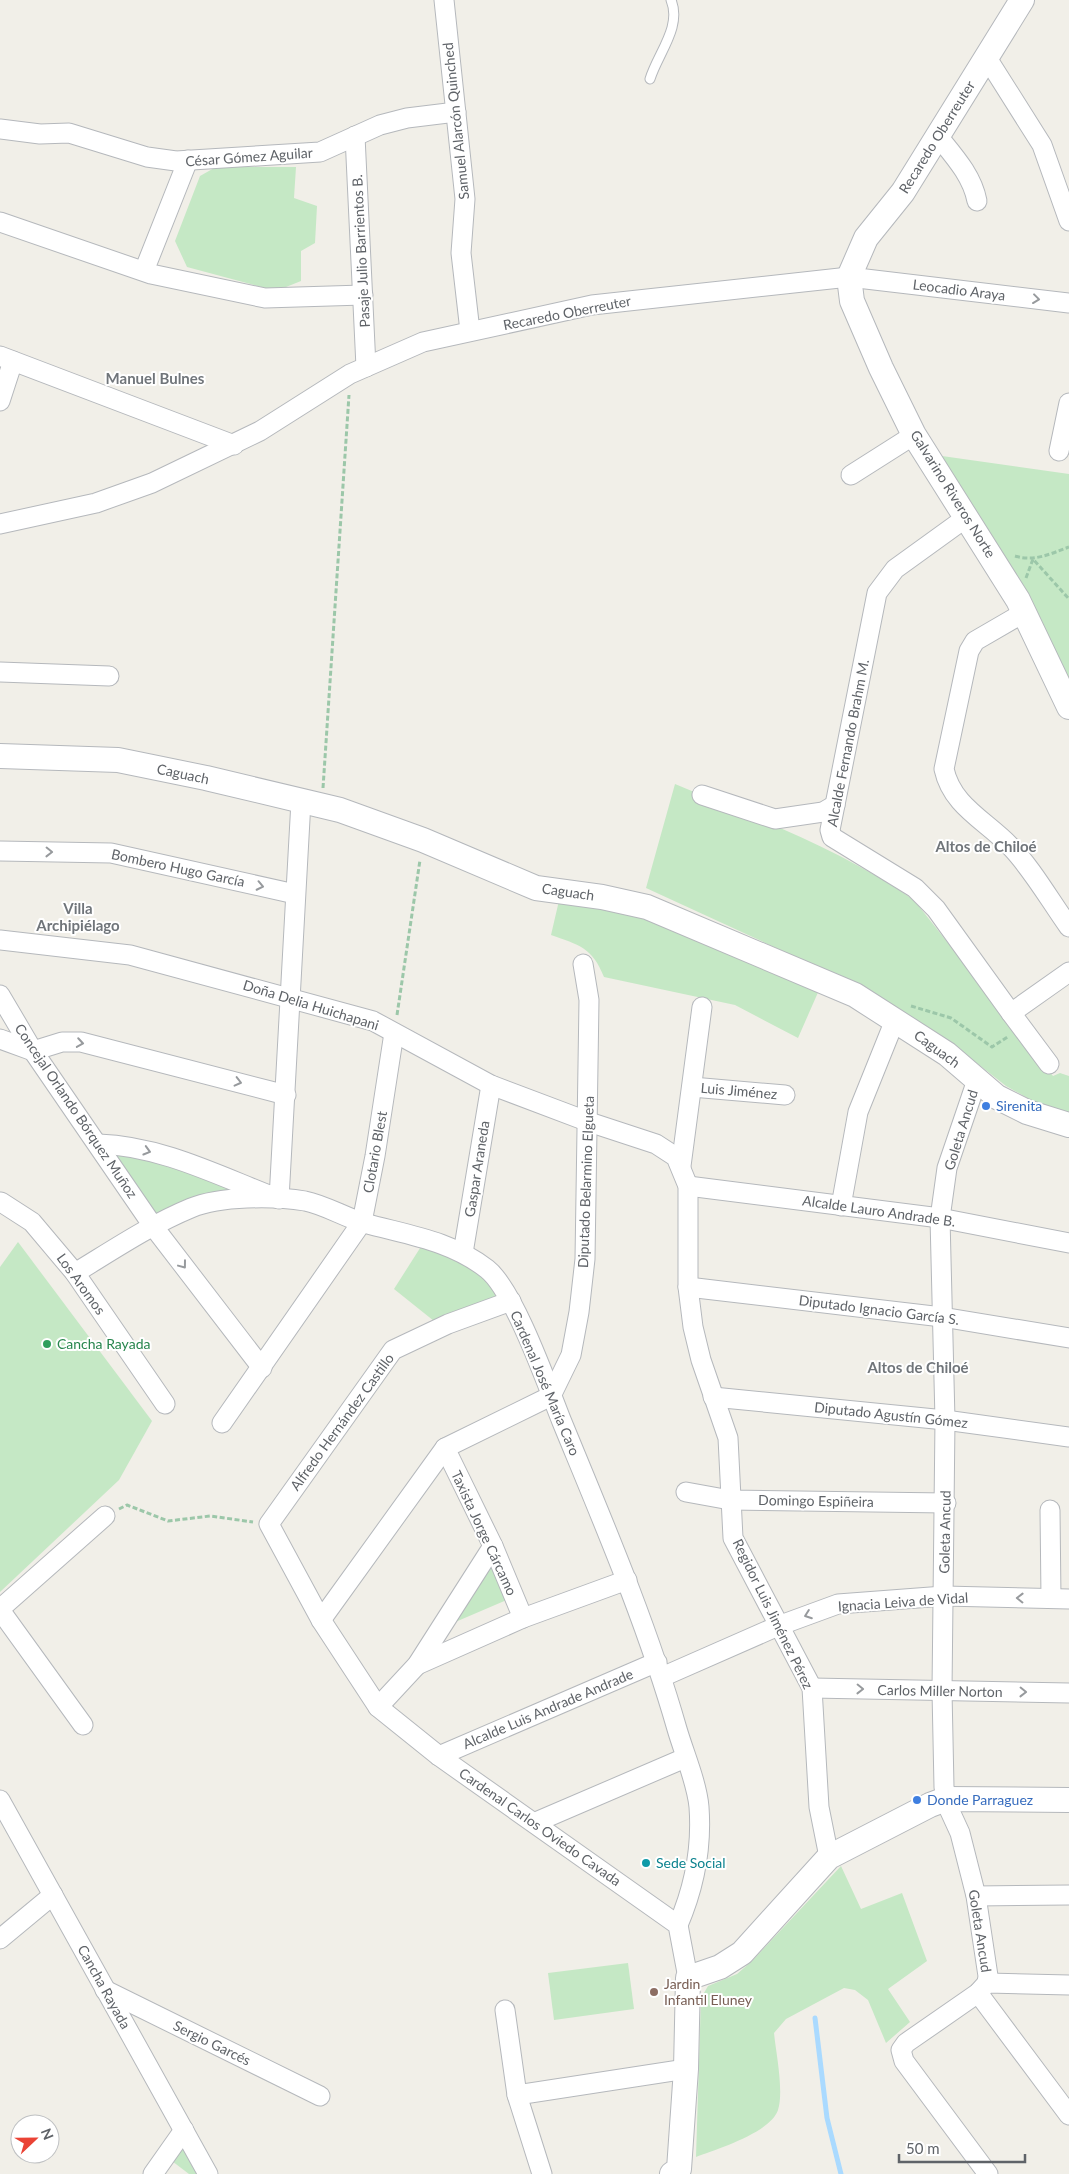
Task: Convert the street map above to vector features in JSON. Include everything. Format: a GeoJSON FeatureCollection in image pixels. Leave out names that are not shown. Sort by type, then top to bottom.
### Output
{"type":"FeatureCollection","features":[{"type":"Feature","properties":{"kind":"street","name":"Samuel Alarcón Quinched"},"geometry":{"type":"LineString","coordinates":[[444,0],[465,200],[461,253],[470,331]]}},
{"type":"Feature","properties":{"kind":"street","name":"Recaredo Oberreuter"},"geometry":{"type":"LineString","coordinates":[[0,524],[96,503],[161,479],[234,445],[358,370],[423,342],[592,305],[849,277],[866,238],[903,192],[1022,0]]}},
{"type":"Feature","properties":{"kind":"street"},"geometry":{"type":"LineString","coordinates":[[987,58],[1042,145],[1069,221]]}},
{"type":"Feature","properties":{"kind":"street","name":"César Gómez Aguilar"},"geometry":{"type":"LineString","coordinates":[[0,129],[40,134],[69,133],[147,157],[176,161],[320,152],[380,125],[407,118],[456,112]]}},
{"type":"Feature","properties":{"kind":"street"},"geometry":{"type":"LineString","coordinates":[[937,135],[959,162],[975,188],[977,202]]}},
{"type":"Feature","properties":{"kind":"street","name":"Pasaje Julio Barrientos B."},"geometry":{"type":"LineString","coordinates":[[356,136],[363,295],[358,370]]}},
{"type":"Feature","properties":{"kind":"street"},"geometry":{"type":"LineString","coordinates":[[144,272],[188,160]]}},
{"type":"Feature","properties":{"kind":"street"},"geometry":{"type":"LineString","coordinates":[[0,222],[144,272],[265,298],[363,295]]}},
{"type":"Feature","properties":{"kind":"street","name":"Leocadio Araya"},"geometry":{"type":"LineString","coordinates":[[849,277],[1069,303]]}},
{"type":"Feature","properties":{"kind":"street","name":"Galvarino Riveros Norte"},"geometry":{"type":"LineString","coordinates":[[849,277],[852,301],[881,368],[914,435],[1025,612],[1069,707]]}},
{"type":"Feature","properties":{"kind":"street"},"geometry":{"type":"LineString","coordinates":[[0,400],[6,359],[234,445]]}},
{"type":"Feature","properties":{"kind":"street"},"geometry":{"type":"LineString","coordinates":[[1060,451],[1069,403]]}},
{"type":"Feature","properties":{"kind":"street"},"geometry":{"type":"LineString","coordinates":[[851,475],[914,435]]}},
{"type":"Feature","properties":{"kind":"street","name":"Alcalde Fernando Brahm M."},"geometry":{"type":"LineString","coordinates":[[967,517],[895,569],[877,593],[830,830],[832,837],[915,888],[936,909],[1016,1021]]}},
{"type":"Feature","properties":{"kind":"street"},"geometry":{"type":"LineString","coordinates":[[1025,612],[975,641],[969,651],[944,769],[947,784],[955,797],[1011,846],[1069,927]]}},
{"type":"Feature","properties":{"kind":"street"},"geometry":{"type":"LineString","coordinates":[[0,672],[109,676]]}},
{"type":"Feature","properties":{"kind":"street"},"geometry":{"type":"LineString","coordinates":[[0,756],[0,769]]}},
{"type":"Feature","properties":{"kind":"street","name":"Caguach"},"geometry":{"type":"LineString","coordinates":[[0,756],[118,760],[311,803],[340,810],[423,840],[536,888],[602,897],[647,907],[855,995],[947,1054],[997,1097],[1027,1112],[1069,1125]]}},
{"type":"Feature","properties":{"kind":"street"},"geometry":{"type":"LineString","coordinates":[[702,795],[775,818],[823,812],[835,806]]}},
{"type":"Feature","properties":{"kind":"street"},"geometry":{"type":"LineString","coordinates":[[99,1144],[126,1145],[184,1162],[279,1199],[286,1095],[295,894],[311,803]]}},
{"type":"Feature","properties":{"kind":"street","name":"Bombero Hugo García"},"geometry":{"type":"LineString","coordinates":[[0,851],[111,853],[295,894]]}},
{"type":"Feature","properties":{"kind":"street","name":"Doña Delia Huichapani"},"geometry":{"type":"LineString","coordinates":[[0,940],[130,955],[373,1021],[491,1085],[589,1122],[656,1144],[670,1152],[682,1166]]}},
{"type":"Feature","properties":{"kind":"street","name":"Diputado Belarmino Elgueta"},"geometry":{"type":"LineString","coordinates":[[552,1396],[571,1355],[579,1312],[585,1259],[589,1122],[589,1000],[583,964]]}},
{"type":"Feature","properties":{"kind":"street"},"geometry":{"type":"LineString","coordinates":[[1049,1064],[1016,1021],[1069,972]]}},
{"type":"Feature","properties":{"kind":"street","name":"Concejal Orlando Bórquez Muñoz"},"geometry":{"type":"LineString","coordinates":[[0,995],[33,1051],[154,1226],[262,1368]]}},
{"type":"Feature","properties":{"kind":"street","name":"Luis Jiménez"},"geometry":{"type":"LineString","coordinates":[[682,1166],[702,1007]]}},
{"type":"Feature","properties":{"kind":"street"},"geometry":{"type":"LineString","coordinates":[[840,1206],[858,1112],[895,1020]]}},
{"type":"Feature","properties":{"kind":"street","name":"Clotario Blest"},"geometry":{"type":"LineString","coordinates":[[222,1422],[262,1368],[362,1222],[394,1033]]}},
{"type":"Feature","properties":{"kind":"street"},"geometry":{"type":"LineString","coordinates":[[0,1039],[33,1051],[62,1042],[81,1042],[286,1095]]}},
{"type":"Feature","properties":{"kind":"street","name":"Goleta Ancud"},"geometry":{"type":"LineString","coordinates":[[977,1080],[947,1168],[940,1218],[946,1503],[942,1691],[946,1799],[960,1833],[976,1896],[988,1976],[982,1988]]}},
{"type":"Feature","properties":{"kind":"street","name":"Gaspar Araneda"},"geometry":{"type":"LineString","coordinates":[[463,1253],[491,1085]]}},
{"type":"Feature","properties":{"kind":"street","name":"Luis Jiménez"},"geometry":{"type":"LineString","coordinates":[[692,1087],[785,1095]]}},
{"type":"Feature","properties":{"kind":"street","name":"Regidor Luis Jiménez Pérez"},"geometry":{"type":"LineString","coordinates":[[682,1166],[688,1186],[688,1287],[693,1327],[713,1397],[728,1438],[730,1500],[734,1538],[778,1626],[812,1688],[819,1807],[829,1857]]}},
{"type":"Feature","properties":{"kind":"street","name":"Alcalde Lauro Andrade B."},"geometry":{"type":"LineString","coordinates":[[688,1186],[940,1218],[1069,1243]]}},
{"type":"Feature","properties":{"kind":"street","name":"Cardenal José María Caro"},"geometry":{"type":"LineString","coordinates":[[75,1273],[154,1226],[192,1207],[214,1201],[279,1199],[306,1201],[362,1222],[419,1235],[463,1253],[490,1271],[511,1301],[627,1580],[660,1670],[699,1805],[698,1854],[691,1895],[678,1925]]}},
{"type":"Feature","properties":{"kind":"street","name":"Los Aromos"},"geometry":{"type":"LineString","coordinates":[[0,1202],[32,1222],[75,1273],[164,1404]]}},
{"type":"Feature","properties":{"kind":"street","name":"Diputado Ignacio García S."},"geometry":{"type":"LineString","coordinates":[[688,1287],[942,1317],[1069,1338]]}},
{"type":"Feature","properties":{"kind":"street","name":"Alfredo Hernández Castillo"},"geometry":{"type":"LineString","coordinates":[[270,1524],[393,1350],[448,1324],[511,1301]]}},
{"type":"Feature","properties":{"kind":"street"},"geometry":{"type":"LineString","coordinates":[[321,1620],[445,1448],[552,1396]]}},
{"type":"Feature","properties":{"kind":"street","name":"Diputado Agustín Gómez"},"geometry":{"type":"LineString","coordinates":[[713,1397],[945,1420],[1069,1437]]}},
{"type":"Feature","properties":{"kind":"street","name":"Taxista Jorge Cárcamo"},"geometry":{"type":"LineString","coordinates":[[445,1448],[493,1546],[523,1618]]}},
{"type":"Feature","properties":{"kind":"street","name":"Domingo Espiñeira"},"geometry":{"type":"LineString","coordinates":[[686,1492],[730,1500],[946,1503]]}},
{"type":"Feature","properties":{"kind":"street"},"geometry":{"type":"LineString","coordinates":[[1050,1510],[1060,1598]]}},
{"type":"Feature","properties":{"kind":"street"},"geometry":{"type":"LineString","coordinates":[[84,1725],[0,1610],[105,1516]]}},
{"type":"Feature","properties":{"kind":"street","name":"Cardenal Carlos Oviedo Cavada"},"geometry":{"type":"LineString","coordinates":[[270,1524],[321,1620],[378,1707],[439,1756],[536,1822],[678,1925]]}},
{"type":"Feature","properties":{"kind":"street"},"geometry":{"type":"LineString","coordinates":[[378,1707],[417,1665],[493,1546]]}},
{"type":"Feature","properties":{"kind":"street"},"geometry":{"type":"LineString","coordinates":[[417,1665],[523,1618],[627,1580]]}},
{"type":"Feature","properties":{"kind":"street","name":"Ignacia Leiva de Vidal"},"geometry":{"type":"LineString","coordinates":[[660,1670],[838,1604],[944,1596],[1060,1598]]}},
{"type":"Feature","properties":{"kind":"street","name":"Alcalde Luis Andrade Andrade"},"geometry":{"type":"LineString","coordinates":[[439,1756],[660,1670]]}},
{"type":"Feature","properties":{"kind":"street","name":"Carlos Miller Norton"},"geometry":{"type":"LineString","coordinates":[[812,1688],[1069,1693]]}},
{"type":"Feature","properties":{"kind":"street"},"geometry":{"type":"LineString","coordinates":[[536,1822],[685,1758]]}},
{"type":"Feature","properties":{"kind":"street"},"geometry":{"type":"LineString","coordinates":[[688,1978],[720,1967],[742,1954],[829,1857],[946,1799],[1069,1800]]}},
{"type":"Feature","properties":{"kind":"street","name":"Cancha Rayada"},"geometry":{"type":"LineString","coordinates":[[0,1800],[208,2174]]}},
{"type":"Feature","properties":{"kind":"street"},"geometry":{"type":"LineString","coordinates":[[976,1896],[1069,1894]]}},
{"type":"Feature","properties":{"kind":"street"},"geometry":{"type":"LineString","coordinates":[[0,1940],[54,1895]]}},
{"type":"Feature","properties":{"kind":"street"},"geometry":{"type":"LineString","coordinates":[[678,1925],[688,1978],[682,2171]]}},
{"type":"Feature","properties":{"kind":"street"},"geometry":{"type":"LineString","coordinates":[[988,2174],[904,2061],[901,2050],[906,2043],[982,1988],[1069,1985]]}},
{"type":"Feature","properties":{"kind":"street"},"geometry":{"type":"LineString","coordinates":[[982,1988],[1069,2115]]}},
{"type":"Feature","properties":{"kind":"street","name":"Sergio Garcés"},"geometry":{"type":"LineString","coordinates":[[104,1990],[320,2096]]}},
{"type":"Feature","properties":{"kind":"street"},"geometry":{"type":"LineString","coordinates":[[505,2010],[517,2095],[542,2174]]}},
{"type":"Feature","properties":{"kind":"street"},"geometry":{"type":"LineString","coordinates":[[517,2095],[686,2069]]}},
{"type":"Feature","properties":{"kind":"street"},"geometry":{"type":"LineString","coordinates":[[153,2174],[184,2130]]}},
{"type":"Feature","properties":{"kind":"lane"},"geometry":{"type":"LineString","coordinates":[[650,79],[655,62],[673,28],[675,15],[671,0]]}},
{"type":"Feature","properties":{"kind":"path"},"geometry":{"type":"LineString","coordinates":[[311,803],[358,370]]}},
{"type":"Feature","properties":{"kind":"path"},"geometry":{"type":"LineString","coordinates":[[1014,556],[1033,559],[1069,547]]}},
{"type":"Feature","properties":{"kind":"path"},"geometry":{"type":"LineString","coordinates":[[1033,559],[1069,599]]}},
{"type":"Feature","properties":{"kind":"path"},"geometry":{"type":"LineString","coordinates":[[394,1033],[423,840]]}},
{"type":"Feature","properties":{"kind":"path"},"geometry":{"type":"LineString","coordinates":[[895,1020],[909,1005],[951,1018],[992,1046],[1016,1021]]}},
{"type":"Feature","properties":{"kind":"path"},"geometry":{"type":"LineString","coordinates":[[105,1516],[127,1505],[168,1520],[210,1516],[270,1524]]}},
{"type":"Feature","properties":{"kind":"green space"},"geometry":{"type":"Polygon","coordinates":[[[216,167],[296,167],[294,198],[317,206],[315,243],[301,251],[301,281],[276,291],[187,267],[175,241],[200,176],[216,167]]]}},
{"type":"Feature","properties":{"kind":"green space"},"geometry":{"type":"Polygon","coordinates":[[[942,456],[1069,474],[1069,695],[1029,604],[942,456]]]}},
{"type":"Feature","properties":{"kind":"green space"},"geometry":{"type":"Polygon","coordinates":[[[675,784],[768,822],[828,850],[914,900],[1053,1076],[1060,1073],[1069,1076],[1069,1112],[1040,1105],[1006,1086],[955,1046],[848,981],[646,888],[675,784]]]}},
{"type":"Feature","properties":{"kind":"green space"},"geometry":{"type":"Polygon","coordinates":[[[561,892],[602,897],[823,981],[798,1038],[735,1005],[604,977],[595,959],[584,948],[551,935],[561,892]]]}},
{"type":"Feature","properties":{"kind":"green space"},"geometry":{"type":"Polygon","coordinates":[[[115,1153],[129,1154],[161,1162],[237,1192],[156,1216],[115,1153]]]}},
{"type":"Feature","properties":{"kind":"green space","name":"Cancha Rayada"},"geometry":{"type":"Polygon","coordinates":[[[18,1242],[152,1421],[119,1480],[0,1592],[0,1267],[18,1242]]]}},
{"type":"Feature","properties":{"kind":"green space"},"geometry":{"type":"Polygon","coordinates":[[[422,1245],[460,1260],[484,1276],[498,1297],[434,1321],[394,1289],[422,1245]]]}},
{"type":"Feature","properties":{"kind":"green space"},"geometry":{"type":"Polygon","coordinates":[[[494,1562],[509,1599],[453,1623],[494,1562]]]}},
{"type":"Feature","properties":{"kind":"green space"},"geometry":{"type":"Polygon","coordinates":[[[841,1866],[861,1909],[902,1893],[927,1961],[888,1989],[910,2022],[886,2043],[868,2000],[855,1990],[844,1988],[786,2019],[774,2033],[779,2072],[780,2102],[773,2118],[754,2133],[729,2145],[696,2157],[701,1998],[708,1986],[737,1974],[752,1961],[841,1866]]]}},
{"type":"Feature","properties":{"kind":"green space"},"geometry":{"type":"Polygon","coordinates":[[[628,1963],[634,2009],[554,2020],[548,1973],[628,1963]]]}},
{"type":"Feature","properties":{"kind":"green space"},"geometry":{"type":"Polygon","coordinates":[[[187,2133],[211,2174],[189,2174],[168,2158],[187,2133]]]}},
{"type":"Feature","properties":{"kind":"waterway"},"geometry":{"type":"LineString","coordinates":[[815,2018],[827,2118],[841,2174]]}},
{"type":"Feature","properties":{"kind":"place","name":"Sirenita"},"geometry":{"type":"Point","coordinates":[986,1106]}},
{"type":"Feature","properties":{"kind":"place","name":"Cancha Rayada"},"geometry":{"type":"Point","coordinates":[47,1344]}},
{"type":"Feature","properties":{"kind":"place","name":"Donde Parraguez"},"geometry":{"type":"Point","coordinates":[917,1800]}},
{"type":"Feature","properties":{"kind":"place","name":"Sede Social"},"geometry":{"type":"Point","coordinates":[646,1863]}},
{"type":"Feature","properties":{"kind":"place","name":"Jardin Infantil Eluney"},"geometry":{"type":"Point","coordinates":[654,1992]}},
{"type":"Feature","properties":{"kind":"district","name":"Manuel Bulnes"},"geometry":{"type":"Point","coordinates":[155,379]}},
{"type":"Feature","properties":{"kind":"district","name":"Altos de Chiloé"},"geometry":{"type":"Point","coordinates":[986,847]}},
{"type":"Feature","properties":{"kind":"district","name":"Villa Archipiélago"},"geometry":{"type":"Point","coordinates":[78,918]}},
{"type":"Feature","properties":{"kind":"district","name":"Altos de Chiloé"},"geometry":{"type":"Point","coordinates":[918,1368]}}]}
